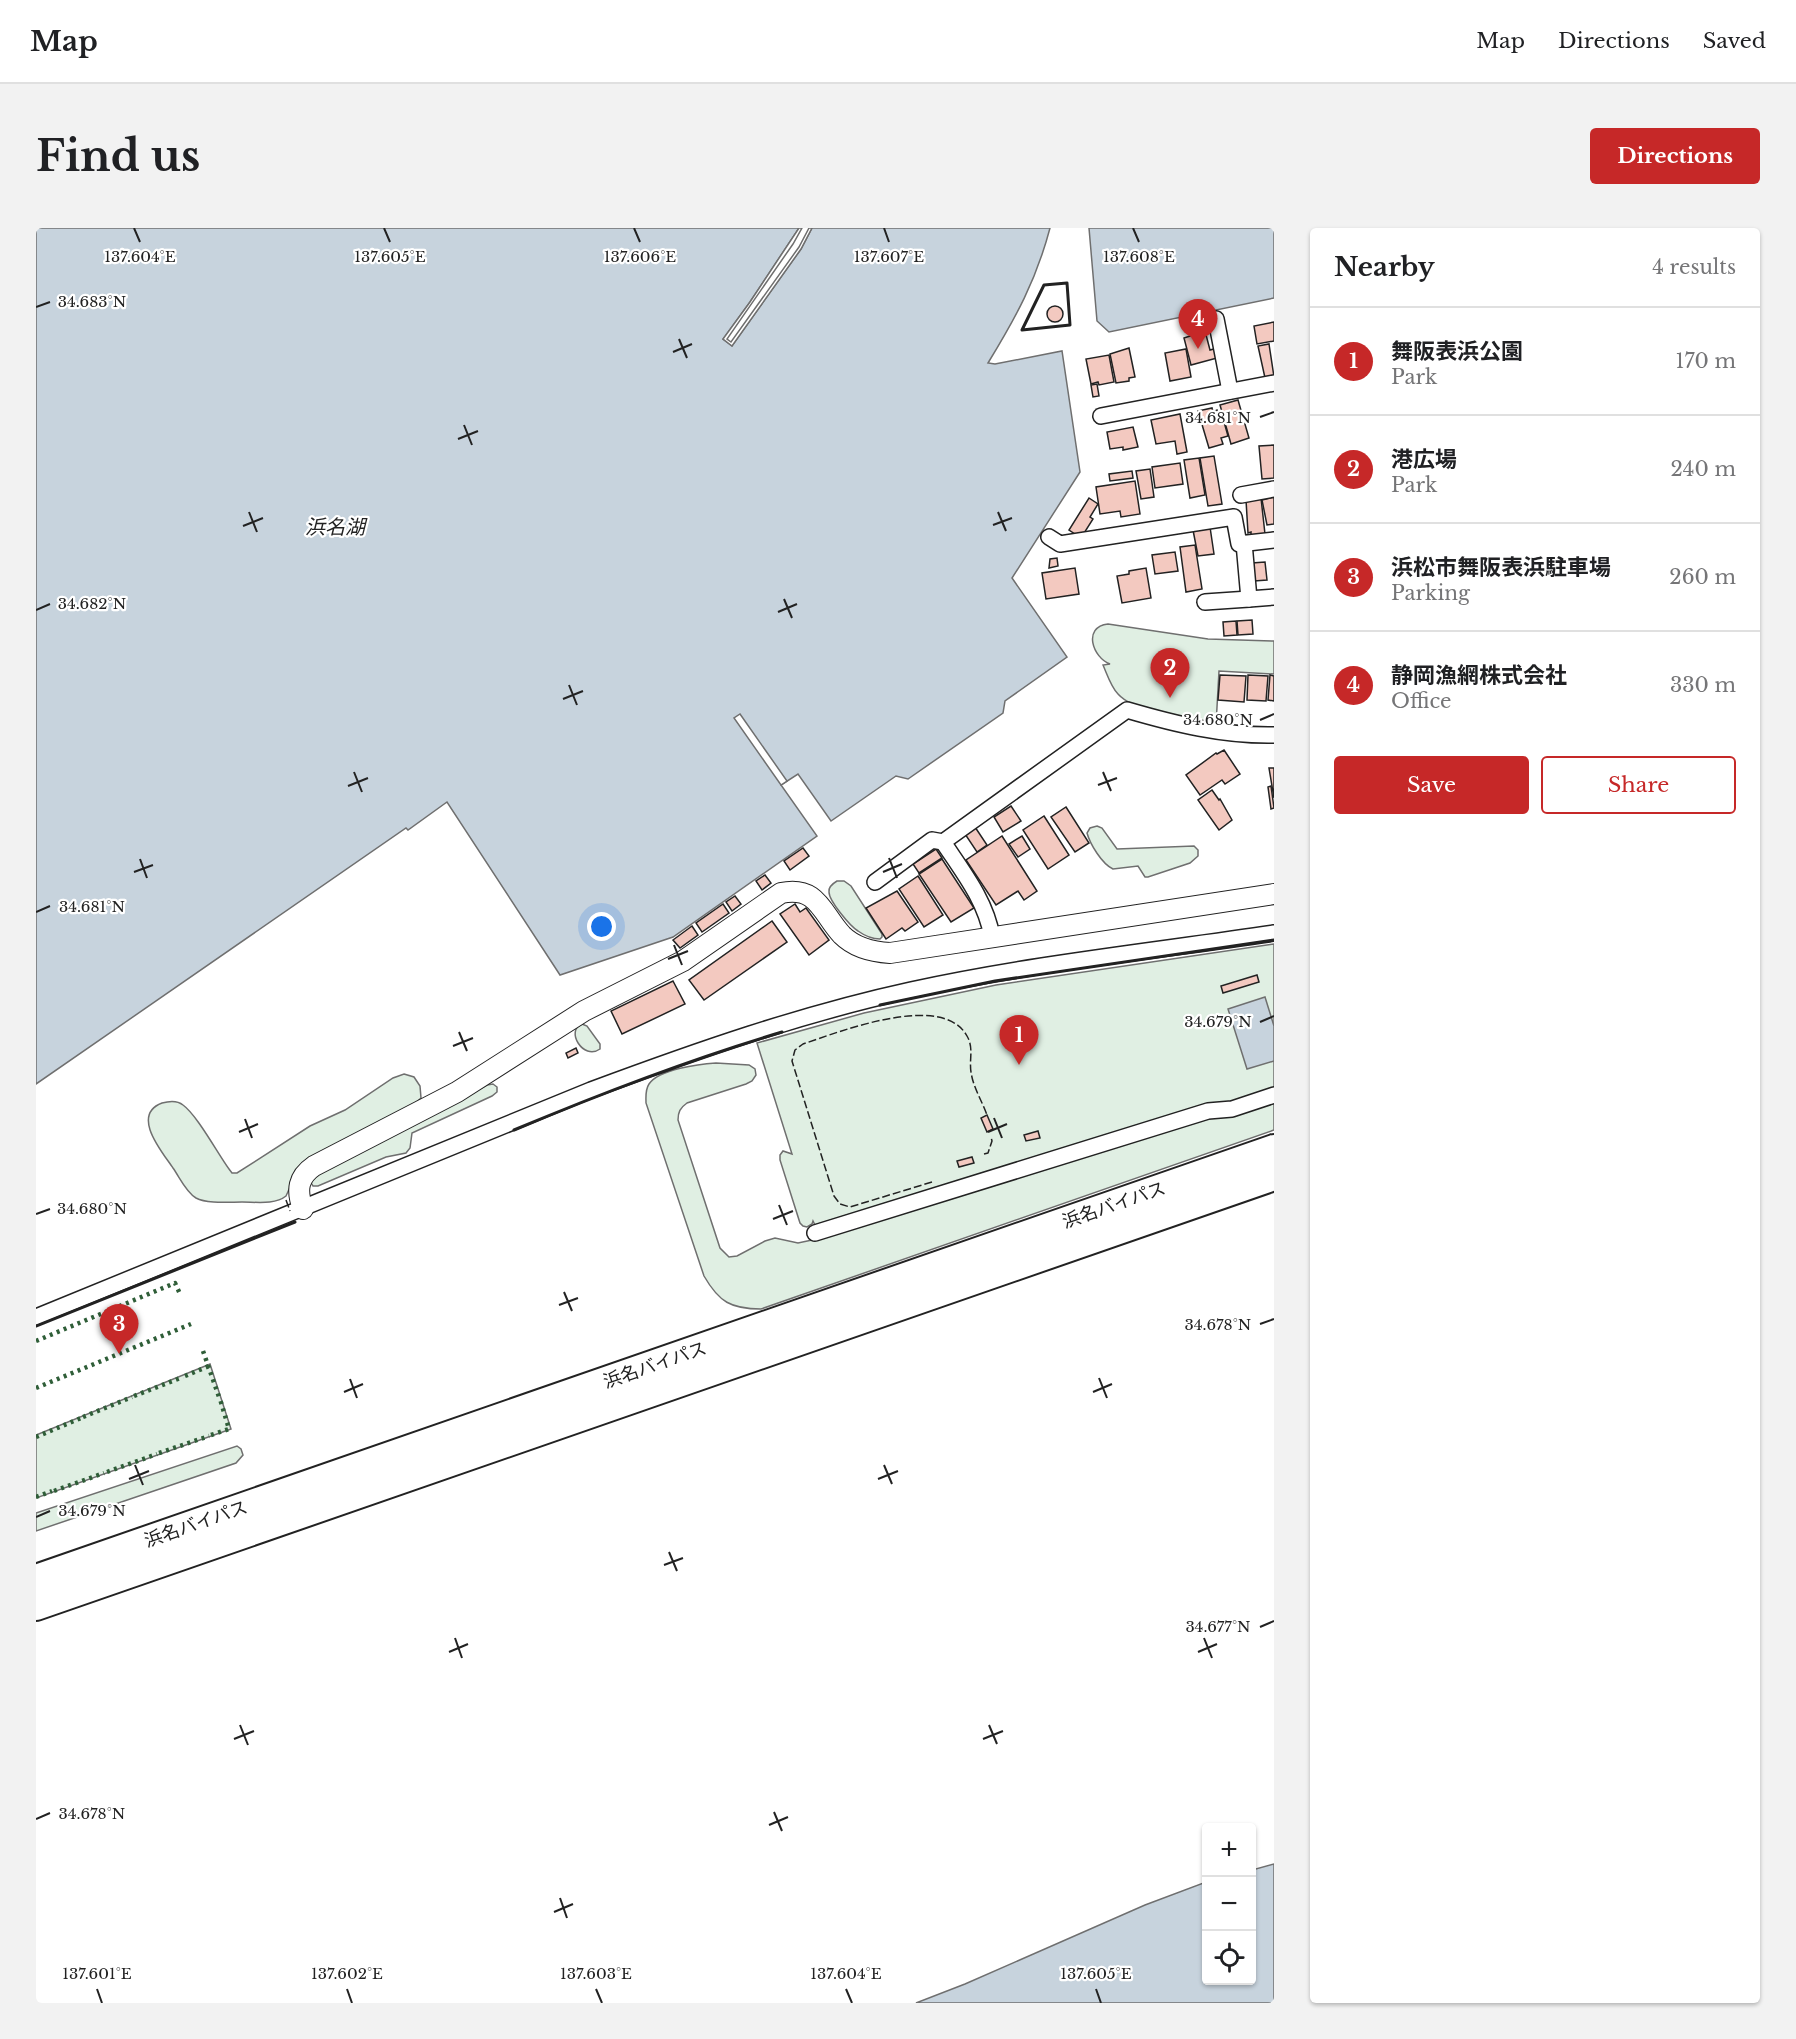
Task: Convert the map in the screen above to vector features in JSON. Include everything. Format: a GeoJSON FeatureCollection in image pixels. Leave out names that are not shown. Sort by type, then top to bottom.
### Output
{"type":"FeatureCollection","features":[{"type":"Feature","properties":{"kind":"highway","name":"浜名バイパス"},"geometry":{"type":"LineString","coordinates":[[36,1606],[761,1341],[1274,1149]]}},
{"type":"Feature","properties":{"kind":"highway","name":"浜名バイパス"},"geometry":{"type":"LineString","coordinates":[[36,1579],[761,1341],[1274,1176]]}},
{"type":"Feature","properties":{"kind":"street"},"geometry":{"type":"LineString","coordinates":[[1216,319],[1230,391]]}},
{"type":"Feature","properties":{"kind":"street"},"geometry":{"type":"LineString","coordinates":[[1101,416],[1274,383]]}},
{"type":"Feature","properties":{"kind":"street"},"geometry":{"type":"LineString","coordinates":[[1241,495],[1274,489]]}},
{"type":"Feature","properties":{"kind":"street"},"geometry":{"type":"LineString","coordinates":[[1049,537],[1060,544],[1234,518],[1239,544],[1274,540]]}},
{"type":"Feature","properties":{"kind":"street"},"geometry":{"type":"LineString","coordinates":[[1244,543],[1249,599]]}},
{"type":"Feature","properties":{"kind":"street"},"geometry":{"type":"LineString","coordinates":[[1205,602],[1274,597]]}},
{"type":"Feature","properties":{"kind":"street"},"geometry":{"type":"LineString","coordinates":[[874,882],[932,840],[943,842],[1127,710],[1168,722],[1210,730],[1274,735]]}},
{"type":"Feature","properties":{"kind":"street"},"geometry":{"type":"LineString","coordinates":[[943,842],[981,901],[992,937]]}},
{"type":"Feature","properties":{"kind":"street"},"geometry":{"type":"LineString","coordinates":[[303,1209],[298,1189],[300,1180],[306,1171],[458,1092],[584,1011],[683,961],[781,893],[802,892],[811,896],[842,935],[864,949],[890,953],[1274,894]]}},
{"type":"Feature","properties":{"kind":"street"},"geometry":{"type":"LineString","coordinates":[[36,1317],[591,1090],[677,1058],[807,1017],[912,990],[994,974],[1274,933]]}},
{"type":"Feature","properties":{"kind":"street"},"geometry":{"type":"LineString","coordinates":[[815,1233],[1208,1112],[1232,1109],[1274,1095]]}},
{"type":"Feature","properties":{"kind":"green space"},"geometry":{"type":"Polygon","coordinates":[[[1108,624],[1208,639],[1274,641],[1274,674],[1219,671],[1216,725],[1150,711],[1126,701],[1118,694],[1109,680],[1103,665],[1110,664],[1099,656],[1093,643],[1095,631],[1100,626],[1108,624]]]}},
{"type":"Feature","properties":{"kind":"green space"},"geometry":{"type":"Polygon","coordinates":[[[1097,826],[1102,828],[1117,849],[1194,846],[1198,850],[1198,856],[1190,863],[1148,877],[1145,877],[1138,866],[1113,869],[1101,858],[1087,833],[1090,828],[1097,826]]]}},
{"type":"Feature","properties":{"kind":"green space"},"geometry":{"type":"Polygon","coordinates":[[[837,881],[844,881],[851,886],[882,934],[880,939],[861,933],[840,913],[829,892],[831,886],[837,881]]]}},
{"type":"Feature","properties":{"kind":"green space"},"geometry":{"type":"Polygon","coordinates":[[[1274,944],[1274,1088],[1230,1102],[1206,1104],[815,1225],[813,1221],[807,1227],[800,1223],[780,1160],[783,1151],[792,1154],[757,1043],[864,1013],[996,985],[1274,944]]]}},
{"type":"Feature","properties":{"kind":"green space"},"geometry":{"type":"Polygon","coordinates":[[[582,1024],[587,1026],[600,1044],[600,1049],[594,1052],[588,1051],[578,1043],[575,1032],[582,1024]]]}},
{"type":"Feature","properties":{"kind":"green space"},"geometry":{"type":"Polygon","coordinates":[[[716,1063],[749,1065],[755,1069],[756,1075],[746,1084],[687,1103],[680,1110],[678,1120],[720,1248],[729,1257],[737,1256],[775,1238],[798,1243],[812,1240],[1209,1118],[1274,1102],[1274,1130],[761,1309],[742,1308],[721,1298],[704,1276],[646,1103],[649,1084],[661,1075],[680,1068],[716,1063]]]}},
{"type":"Feature","properties":{"kind":"green space"},"geometry":{"type":"Polygon","coordinates":[[[404,1074],[414,1077],[420,1086],[421,1098],[413,1105],[310,1158],[296,1172],[286,1196],[271,1202],[218,1202],[196,1198],[186,1189],[157,1144],[149,1125],[149,1116],[153,1109],[162,1103],[181,1103],[195,1117],[232,1173],[237,1173],[310,1126],[345,1110],[393,1078],[404,1074]]]}},
{"type":"Feature","properties":{"kind":"green space"},"geometry":{"type":"Polygon","coordinates":[[[493,1084],[497,1087],[497,1092],[492,1096],[412,1133],[410,1148],[406,1153],[386,1157],[318,1186],[313,1186],[311,1183],[319,1173],[487,1085],[493,1084]]]}},
{"type":"Feature","properties":{"kind":"green space"},"geometry":{"type":"Polygon","coordinates":[[[210,1364],[231,1429],[36,1498],[36,1435],[210,1364]]]}},
{"type":"Feature","properties":{"kind":"green space"},"geometry":{"type":"Polygon","coordinates":[[[237,1446],[243,1455],[236,1463],[36,1531],[36,1513],[237,1446]]]}},
{"type":"Feature","properties":{"kind":"water","name":"浜名湖"},"geometry":{"type":"Polygon","coordinates":[[[36,228],[799,228],[723,339],[732,346],[801,249],[812,228],[1050,228],[1024,298],[988,363],[995,364],[1062,351],[1080,472],[1012,578],[1067,657],[1005,701],[1003,713],[908,779],[896,776],[831,821],[798,774],[781,785],[817,836],[673,937],[560,975],[447,802],[36,1084],[36,228]]]}},
{"type":"Feature","properties":{"kind":"water"},"geometry":{"type":"Polygon","coordinates":[[[1089,228],[1274,228],[1274,298],[1109,332],[1097,321],[1089,228]]]}},
{"type":"Feature","properties":{"kind":"water"},"geometry":{"type":"Polygon","coordinates":[[[1265,997],[1274,1026],[1274,1061],[1247,1069],[1228,1009],[1265,997]]]}},
{"type":"Feature","properties":{"kind":"water"},"geometry":{"type":"Polygon","coordinates":[[[1274,1864],[1274,2003],[916,2003],[965,1984],[1145,1905],[1202,1884],[1202,1985],[1256,1985],[1256,1869],[1274,1864]]]}},
{"type":"Feature","properties":{"kind":"pier"},"geometry":{"type":"Polygon","coordinates":[[[799,228],[802,228],[793,244],[727,339],[731,342],[799,247],[809,228],[812,228],[801,249],[732,346],[723,339],[799,228]]]}},
{"type":"Feature","properties":{"kind":"pier"},"geometry":{"type":"Polygon","coordinates":[[[740,714],[787,781],[781,785],[734,718],[740,714]]]}},
{"type":"Feature","properties":{"kind":"building"},"geometry":{"type":"Polygon","coordinates":[[[1055,306],[1063,314],[1055,322],[1047,314],[1055,306]]]}},
{"type":"Feature","properties":{"kind":"building"},"geometry":{"type":"Polygon","coordinates":[[[1274,322],[1274,341],[1257,344],[1254,326],[1274,322]]]}},
{"type":"Feature","properties":{"kind":"building"},"geometry":{"type":"Polygon","coordinates":[[[1205,331],[1210,350],[1214,349],[1217,358],[1191,365],[1184,338],[1205,331]]]}},
{"type":"Feature","properties":{"kind":"building"},"geometry":{"type":"Polygon","coordinates":[[[1269,344],[1274,377],[1265,378],[1258,346],[1269,344]]]}},
{"type":"Feature","properties":{"kind":"building"},"geometry":{"type":"Polygon","coordinates":[[[1129,348],[1135,377],[1129,378],[1129,381],[1116,383],[1110,354],[1129,348]]]}},
{"type":"Feature","properties":{"kind":"building"},"geometry":{"type":"Polygon","coordinates":[[[1186,349],[1191,377],[1170,381],[1165,353],[1186,349]]]}},
{"type":"Feature","properties":{"kind":"building"},"geometry":{"type":"Polygon","coordinates":[[[1109,355],[1114,382],[1091,384],[1086,359],[1109,355]]]}},
{"type":"Feature","properties":{"kind":"building"},"geometry":{"type":"Polygon","coordinates":[[[1097,384],[1099,396],[1093,397],[1091,385],[1097,384]]]}},
{"type":"Feature","properties":{"kind":"building"},"geometry":{"type":"Polygon","coordinates":[[[1238,400],[1249,438],[1231,444],[1220,405],[1238,400]]]}},
{"type":"Feature","properties":{"kind":"building"},"geometry":{"type":"Polygon","coordinates":[[[1212,408],[1213,412],[1217,410],[1219,416],[1222,415],[1228,436],[1221,438],[1223,444],[1209,448],[1198,411],[1212,408]]]}},
{"type":"Feature","properties":{"kind":"building"},"geometry":{"type":"Polygon","coordinates":[[[1180,414],[1187,452],[1177,454],[1175,441],[1156,444],[1151,420],[1180,414]]]}},
{"type":"Feature","properties":{"kind":"building"},"geometry":{"type":"Polygon","coordinates":[[[1133,427],[1138,447],[1123,450],[1123,447],[1110,449],[1107,432],[1133,427]]]}},
{"type":"Feature","properties":{"kind":"building"},"geometry":{"type":"Polygon","coordinates":[[[1274,445],[1274,478],[1262,479],[1259,446],[1274,445]]]}},
{"type":"Feature","properties":{"kind":"building"},"geometry":{"type":"Polygon","coordinates":[[[1214,456],[1222,504],[1208,506],[1200,458],[1214,456]]]}},
{"type":"Feature","properties":{"kind":"building"},"geometry":{"type":"Polygon","coordinates":[[[1199,458],[1205,495],[1190,498],[1184,460],[1199,458]]]}},
{"type":"Feature","properties":{"kind":"building"},"geometry":{"type":"Polygon","coordinates":[[[1180,463],[1183,484],[1155,488],[1152,467],[1180,463]]]}},
{"type":"Feature","properties":{"kind":"building"},"geometry":{"type":"Polygon","coordinates":[[[1150,469],[1154,497],[1141,499],[1136,471],[1150,469]]]}},
{"type":"Feature","properties":{"kind":"building"},"geometry":{"type":"Polygon","coordinates":[[[1132,471],[1133,478],[1110,481],[1109,474],[1132,471]]]}},
{"type":"Feature","properties":{"kind":"building"},"geometry":{"type":"Polygon","coordinates":[[[1135,481],[1140,514],[1121,517],[1120,511],[1100,514],[1096,487],[1135,481]]]}},
{"type":"Feature","properties":{"kind":"building"},"geometry":{"type":"Polygon","coordinates":[[[1274,497],[1274,524],[1267,525],[1262,500],[1274,497]]]}},
{"type":"Feature","properties":{"kind":"building"},"geometry":{"type":"Polygon","coordinates":[[[1089,498],[1098,504],[1090,517],[1093,519],[1081,538],[1069,530],[1089,498]]]}},
{"type":"Feature","properties":{"kind":"building"},"geometry":{"type":"Polygon","coordinates":[[[1261,498],[1265,534],[1251,536],[1251,532],[1248,533],[1246,500],[1261,498]]]}},
{"type":"Feature","properties":{"kind":"building"},"geometry":{"type":"Polygon","coordinates":[[[1210,527],[1214,554],[1198,556],[1193,530],[1210,527]]]}},
{"type":"Feature","properties":{"kind":"building"},"geometry":{"type":"Polygon","coordinates":[[[1195,545],[1202,589],[1186,592],[1180,547],[1195,545]]]}},
{"type":"Feature","properties":{"kind":"building"},"geometry":{"type":"Polygon","coordinates":[[[1175,552],[1178,571],[1155,574],[1152,555],[1175,552]]]}},
{"type":"Feature","properties":{"kind":"building"},"geometry":{"type":"Polygon","coordinates":[[[1057,558],[1058,566],[1049,568],[1050,559],[1057,558]]]}},
{"type":"Feature","properties":{"kind":"building"},"geometry":{"type":"Polygon","coordinates":[[[1265,562],[1267,580],[1254,581],[1252,563],[1265,562]]]}},
{"type":"Feature","properties":{"kind":"building"},"geometry":{"type":"Polygon","coordinates":[[[1075,568],[1079,594],[1046,599],[1042,573],[1075,568]]]}},
{"type":"Feature","properties":{"kind":"building"},"geometry":{"type":"Polygon","coordinates":[[[1146,568],[1151,598],[1122,603],[1117,576],[1146,568]]]}},
{"type":"Feature","properties":{"kind":"building"},"geometry":{"type":"Polygon","coordinates":[[[1252,620],[1253,634],[1238,635],[1237,621],[1252,620]]]}},
{"type":"Feature","properties":{"kind":"building"},"geometry":{"type":"Polygon","coordinates":[[[1236,621],[1237,635],[1224,636],[1223,622],[1236,621]]]}},
{"type":"Feature","properties":{"kind":"building"},"geometry":{"type":"Polygon","coordinates":[[[1220,675],[1246,676],[1244,702],[1218,700],[1220,675]]]}},
{"type":"Feature","properties":{"kind":"building"},"geometry":{"type":"Polygon","coordinates":[[[1248,675],[1268,676],[1266,701],[1247,700],[1248,675]]]}},
{"type":"Feature","properties":{"kind":"building"},"geometry":{"type":"Polygon","coordinates":[[[1270,675],[1274,676],[1274,701],[1268,700],[1270,675]]]}},
{"type":"Feature","properties":{"kind":"building"},"geometry":{"type":"Polygon","coordinates":[[[1224,750],[1240,774],[1225,784],[1222,780],[1200,795],[1186,775],[1216,753],[1224,750]]]}},
{"type":"Feature","properties":{"kind":"building"},"geometry":{"type":"Polygon","coordinates":[[[1269,768],[1274,768],[1274,798],[1269,768]]]}},
{"type":"Feature","properties":{"kind":"building"},"geometry":{"type":"Polygon","coordinates":[[[1271,786],[1274,808],[1271,809],[1268,787],[1271,786]]]}},
{"type":"Feature","properties":{"kind":"building"},"geometry":{"type":"Polygon","coordinates":[[[1212,790],[1232,820],[1219,830],[1198,800],[1212,790]]]}},
{"type":"Feature","properties":{"kind":"building"},"geometry":{"type":"Polygon","coordinates":[[[1011,806],[1021,821],[1003,832],[994,817],[1011,806]]]}},
{"type":"Feature","properties":{"kind":"building"},"geometry":{"type":"Polygon","coordinates":[[[1066,807],[1089,843],[1075,852],[1051,817],[1066,807]]]}},
{"type":"Feature","properties":{"kind":"building"},"geometry":{"type":"Polygon","coordinates":[[[1044,816],[1069,855],[1048,869],[1023,830],[1044,816]]]}},
{"type":"Feature","properties":{"kind":"building"},"geometry":{"type":"Polygon","coordinates":[[[975,827],[987,845],[977,852],[965,834],[975,827]]]}},
{"type":"Feature","properties":{"kind":"building"},"geometry":{"type":"Polygon","coordinates":[[[1002,836],[1037,891],[1024,900],[1018,891],[996,905],[966,860],[1002,836]]]}},
{"type":"Feature","properties":{"kind":"building"},"geometry":{"type":"Polygon","coordinates":[[[1022,836],[1030,849],[1018,857],[1009,844],[1022,836]]]}},
{"type":"Feature","properties":{"kind":"building"},"geometry":{"type":"Polygon","coordinates":[[[803,848],[809,856],[790,870],[784,861],[803,848]]]}},
{"type":"Feature","properties":{"kind":"building"},"geometry":{"type":"Polygon","coordinates":[[[936,849],[942,858],[919,873],[913,864],[936,849]]]}},
{"type":"Feature","properties":{"kind":"building"},"geometry":{"type":"Polygon","coordinates":[[[942,859],[974,908],[951,922],[919,874],[942,859]]]}},
{"type":"Feature","properties":{"kind":"building"},"geometry":{"type":"Polygon","coordinates":[[[765,875],[771,883],[762,890],[756,881],[765,875]]]}},
{"type":"Feature","properties":{"kind":"building"},"geometry":{"type":"Polygon","coordinates":[[[918,876],[943,915],[924,927],[899,889],[918,876]]]}},
{"type":"Feature","properties":{"kind":"building"},"geometry":{"type":"Polygon","coordinates":[[[897,891],[918,922],[905,931],[902,928],[886,939],[866,908],[897,891]]]}},
{"type":"Feature","properties":{"kind":"building"},"geometry":{"type":"Polygon","coordinates":[[[735,896],[741,904],[732,911],[726,902],[735,896]]]}},
{"type":"Feature","properties":{"kind":"building"},"geometry":{"type":"Polygon","coordinates":[[[723,904],[729,913],[702,932],[696,923],[723,904]]]}},
{"type":"Feature","properties":{"kind":"building"},"geometry":{"type":"Polygon","coordinates":[[[795,904],[800,912],[806,908],[829,940],[809,955],[780,914],[795,904]]]}},
{"type":"Feature","properties":{"kind":"building"},"geometry":{"type":"Polygon","coordinates":[[[772,921],[787,942],[704,1000],[689,980],[772,921]]]}},
{"type":"Feature","properties":{"kind":"building"},"geometry":{"type":"Polygon","coordinates":[[[692,926],[698,935],[680,948],[673,940],[692,926]]]}},
{"type":"Feature","properties":{"kind":"building"},"geometry":{"type":"Polygon","coordinates":[[[1257,975],[1259,982],[1223,993],[1221,986],[1257,975]]]}},
{"type":"Feature","properties":{"kind":"building"},"geometry":{"type":"Polygon","coordinates":[[[673,981],[685,1004],[622,1034],[611,1011],[673,981]]]}},
{"type":"Feature","properties":{"kind":"building"},"geometry":{"type":"Polygon","coordinates":[[[576,1048],[578,1053],[568,1058],[566,1053],[576,1048]]]}},
{"type":"Feature","properties":{"kind":"building"},"geometry":{"type":"Polygon","coordinates":[[[987,1115],[993,1129],[987,1132],[981,1118],[987,1115]]]}},
{"type":"Feature","properties":{"kind":"building"},"geometry":{"type":"Polygon","coordinates":[[[1038,1131],[1040,1138],[1026,1141],[1024,1135],[1038,1131]]]}},
{"type":"Feature","properties":{"kind":"building"},"geometry":{"type":"Polygon","coordinates":[[[972,1157],[974,1163],[959,1167],[957,1161],[972,1157]]]}},
{"type":"Feature","properties":{"kind":"hedge"},"geometry":{"type":"LineString","coordinates":[[36,1341],[175,1283],[181,1296]]}},
{"type":"Feature","properties":{"kind":"hedge"},"geometry":{"type":"LineString","coordinates":[[36,1388],[191,1324]]}},
{"type":"Feature","properties":{"kind":"hedge"},"geometry":{"type":"LineString","coordinates":[[203,1351],[219,1397]]}},
{"type":"Feature","properties":{"kind":"hedge"},"geometry":{"type":"LineString","coordinates":[[185,1376],[209,1366]]}},
{"type":"Feature","properties":{"kind":"hedge"},"geometry":{"type":"LineString","coordinates":[[134,1396],[183,1377]]}},
{"type":"Feature","properties":{"kind":"hedge"},"geometry":{"type":"LineString","coordinates":[[83,1417],[132,1397]]}},
{"type":"Feature","properties":{"kind":"hedge"},"geometry":{"type":"LineString","coordinates":[[211,1435],[229,1429],[220,1399]]}},
{"type":"Feature","properties":{"kind":"hedge"},"geometry":{"type":"LineString","coordinates":[[36,1437],[81,1418]]}},
{"type":"Feature","properties":{"kind":"hedge"},"geometry":{"type":"LineString","coordinates":[[159,1453],[209,1436]]}},
{"type":"Feature","properties":{"kind":"hedge"},"geometry":{"type":"LineString","coordinates":[[107,1472],[157,1454]]}},
{"type":"Feature","properties":{"kind":"hedge"},"geometry":{"type":"LineString","coordinates":[[54,1491],[104,1473]]}},
{"type":"Feature","properties":{"kind":"hedge"},"geometry":{"type":"LineString","coordinates":[[36,1497],[52,1491]]}},
{"type":"Feature","properties":{"kind":"fence"},"geometry":{"type":"LineString","coordinates":[[932,1182],[850,1207],[840,1204],[834,1196],[792,1061],[795,1050],[803,1044],[840,1031],[889,1019],[914,1016],[936,1017],[954,1023],[967,1036],[970,1045],[972,1078],[987,1115]]}},
{"type":"Feature","properties":{"kind":"fence"},"geometry":{"type":"LineString","coordinates":[[984,1154],[988,1153],[991,1137]]}},
{"type":"Feature","properties":{"kind":"fence"},"geometry":{"type":"LineString","coordinates":[[286,1200],[290,1211]]}},
{"type":"Feature","properties":{"kind":"wall"},"geometry":{"type":"LineString","coordinates":[[1067,283],[1070,325],[1022,330],[1044,285],[1067,283]]}},
{"type":"Feature","properties":{"kind":"wall"},"geometry":{"type":"LineString","coordinates":[[880,1005],[995,981],[1274,940]]}},
{"type":"Feature","properties":{"kind":"wall"},"geometry":{"type":"LineString","coordinates":[[514,1130],[647,1077],[782,1032]]}},
{"type":"Feature","properties":{"kind":"wall"},"geometry":{"type":"LineString","coordinates":[[36,1326],[295,1222]]}},
{"type":"Feature","properties":{"kind":"place","name":"静岡漁網株式会社"},"geometry":{"type":"Point","coordinates":[1198,349]}},
{"type":"Feature","properties":{"kind":"place","name":"港広場"},"geometry":{"type":"Point","coordinates":[1170,698]}},
{"type":"Feature","properties":{"kind":"place","name":"舞阪表浜公園"},"geometry":{"type":"Point","coordinates":[1019,1065]}},
{"type":"Feature","properties":{"kind":"place","name":"浜松市舞阪表浜駐車場"},"geometry":{"type":"Point","coordinates":[119,1354]}}]}
